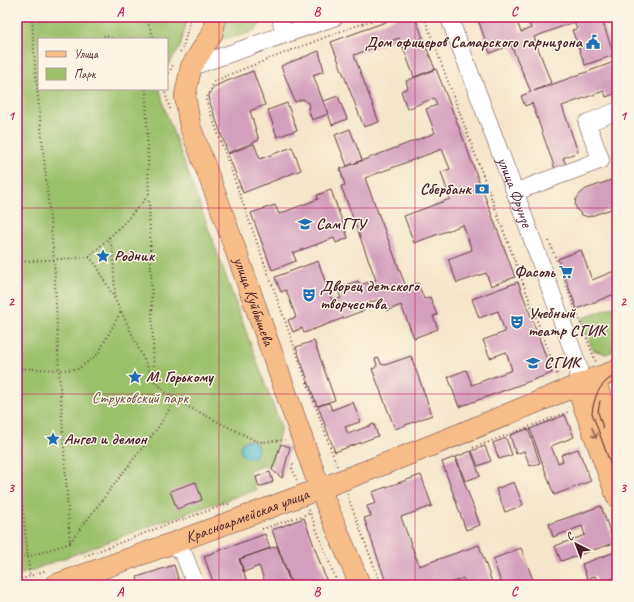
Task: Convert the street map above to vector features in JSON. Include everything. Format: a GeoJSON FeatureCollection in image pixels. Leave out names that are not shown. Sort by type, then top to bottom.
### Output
{"type":"FeatureCollection","features":[{"type":"Feature","properties":{"kind":"main road","name":"улица Куйбышева"},"geometry":{"type":"LineString","coordinates":[[216,17],[212,34],[182,60],[185,96],[190,126],[220,206],[317,481],[360,585]]}},
{"type":"Feature","properties":{"kind":"main road","name":"Красноармейская улица"},"geometry":{"type":"LineString","coordinates":[[51,578],[173,543],[317,481],[560,403],[591,383],[617,370]]}},
{"type":"Feature","properties":{"kind":"main road","name":"улица Фрунзе"},"geometry":{"type":"LineString","coordinates":[[591,383],[617,443]]}},
{"type":"Feature","properties":{"kind":"main road","name":"улица Фрунзе"},"geometry":{"type":"LineString","coordinates":[[591,383],[616,494]]}},
{"type":"Feature","properties":{"kind":"street"},"geometry":{"type":"LineString","coordinates":[[281,17],[283,35]]}},
{"type":"Feature","properties":{"kind":"street"},"geometry":{"type":"LineString","coordinates":[[182,60],[283,35],[336,17]]}},
{"type":"Feature","properties":{"kind":"street","name":"улица Фрунзе"},"geometry":{"type":"LineString","coordinates":[[449,17],[515,192],[591,383]]}},
{"type":"Feature","properties":{"kind":"street"},"geometry":{"type":"LineString","coordinates":[[515,192],[601,160],[587,123],[617,111]]}},
{"type":"Feature","properties":{"kind":"street"},"geometry":{"type":"LineString","coordinates":[[173,543],[184,555],[196,585]]}},
{"type":"Feature","properties":{"kind":"path"},"geometry":{"type":"LineString","coordinates":[[32,17],[35,68],[54,260],[59,370],[70,543]]}},
{"type":"Feature","properties":{"kind":"path"},"geometry":{"type":"LineString","coordinates":[[146,17],[154,38]]}},
{"type":"Feature","properties":{"kind":"path"},"geometry":{"type":"LineString","coordinates":[[168,76],[182,60],[183,47],[191,17]]}},
{"type":"Feature","properties":{"kind":"path"},"geometry":{"type":"LineString","coordinates":[[381,585],[206,100],[214,82],[228,75],[344,30],[382,17]]}},
{"type":"Feature","properties":{"kind":"path"},"geometry":{"type":"LineString","coordinates":[[424,17],[559,381],[553,385],[560,403]]}},
{"type":"Feature","properties":{"kind":"path"},"geometry":{"type":"LineString","coordinates":[[102,38],[104,35],[112,38]]}},
{"type":"Feature","properties":{"kind":"path"},"geometry":{"type":"LineString","coordinates":[[146,90],[154,380]]}},
{"type":"Feature","properties":{"kind":"path"},"geometry":{"type":"LineString","coordinates":[[17,262],[89,257],[123,224],[150,194]]}},
{"type":"Feature","properties":{"kind":"path"},"geometry":{"type":"LineString","coordinates":[[109,238],[113,251],[115,299]]}},
{"type":"Feature","properties":{"kind":"path"},"geometry":{"type":"LineString","coordinates":[[89,257],[96,266],[115,299],[154,380],[175,400],[256,441],[289,440]]}},
{"type":"Feature","properties":{"kind":"path"},"geometry":{"type":"LineString","coordinates":[[17,368],[59,370],[78,369],[98,354],[121,311]]}},
{"type":"Feature","properties":{"kind":"path"},"geometry":{"type":"LineString","coordinates":[[17,551],[27,557],[70,543],[159,426],[175,400]]}},
{"type":"Feature","properties":{"kind":"path"},"geometry":{"type":"LineString","coordinates":[[17,458],[30,576]]}},
{"type":"Feature","properties":{"kind":"path"},"geometry":{"type":"LineString","coordinates":[[291,482],[317,481],[340,473]]}},
{"type":"Feature","properties":{"kind":"path"},"geometry":{"type":"LineString","coordinates":[[81,557],[166,525],[237,501]]}},
{"type":"Feature","properties":{"kind":"path"},"geometry":{"type":"LineString","coordinates":[[17,581],[30,576],[51,578]]}},
{"type":"Feature","properties":{"kind":"green space","name":"Струковский парк"},"geometry":{"type":"Polygon","coordinates":[[[17,17],[188,17],[180,47],[168,65],[168,38],[38,38],[38,90],[160,90],[164,107],[281,427],[272,464],[249,470],[256,490],[166,520],[17,576],[17,17]]]}},
{"type":"Feature","properties":{"kind":"green space"},"geometry":{"type":"Polygon","coordinates":[[[226,17],[264,17],[257,28],[247,34],[221,39],[226,17]]]}},
{"type":"Feature","properties":{"kind":"green space"},"geometry":{"type":"Polygon","coordinates":[[[617,305],[617,350],[606,354],[593,350],[581,319],[617,305]]]}},
{"type":"Feature","properties":{"kind":"water"},"geometry":{"type":"Polygon","coordinates":[[[249,440],[255,443],[258,449],[255,455],[249,458],[243,455],[240,449],[243,443],[249,440]]]}},
{"type":"Feature","properties":{"kind":"building"},"geometry":{"type":"Polygon","coordinates":[[[399,17],[415,17],[423,38],[403,46],[399,38],[354,55],[379,122],[364,127],[331,42],[399,17]]]}},
{"type":"Feature","properties":{"kind":"building"},"geometry":{"type":"Polygon","coordinates":[[[477,17],[515,17],[521,32],[531,28],[528,20],[537,17],[609,17],[602,20],[614,55],[585,65],[572,30],[577,29],[574,22],[534,37],[551,83],[534,91],[617,61],[617,93],[606,97],[604,91],[562,106],[578,152],[563,158],[566,165],[555,169],[532,103],[525,106],[521,96],[531,92],[511,45],[490,53],[477,17]]]}},
{"type":"Feature","properties":{"kind":"building"},"geometry":{"type":"Polygon","coordinates":[[[423,39],[435,69],[414,77],[403,47],[423,39]]]}},
{"type":"Feature","properties":{"kind":"building"},"geometry":{"type":"Polygon","coordinates":[[[319,51],[324,71],[313,75],[328,114],[312,120],[308,109],[309,104],[303,99],[295,102],[281,66],[319,51]]]}},
{"type":"Feature","properties":{"kind":"building"},"geometry":{"type":"Polygon","coordinates":[[[436,69],[515,277],[491,286],[486,273],[457,283],[448,259],[472,250],[463,225],[414,243],[404,216],[450,199],[441,172],[450,169],[442,149],[365,178],[406,287],[418,283],[424,299],[430,297],[437,315],[433,316],[438,329],[414,338],[401,305],[387,311],[383,298],[363,305],[365,310],[304,333],[302,328],[293,332],[288,320],[296,317],[286,290],[281,292],[275,277],[318,261],[332,301],[341,298],[337,288],[358,281],[360,285],[376,280],[341,186],[345,185],[340,169],[435,133],[426,109],[437,105],[434,98],[407,109],[401,91],[408,88],[406,81],[436,69]]]}},
{"type":"Feature","properties":{"kind":"building"},"geometry":{"type":"Polygon","coordinates":[[[253,71],[265,105],[250,111],[259,140],[228,153],[210,103],[209,95],[214,87],[253,71]]]}},
{"type":"Feature","properties":{"kind":"building"},"geometry":{"type":"Polygon","coordinates":[[[338,96],[347,119],[332,125],[324,101],[338,96]]]}},
{"type":"Feature","properties":{"kind":"building"},"geometry":{"type":"Polygon","coordinates":[[[287,103],[297,130],[277,137],[268,110],[287,103]]]}},
{"type":"Feature","properties":{"kind":"building"},"geometry":{"type":"Polygon","coordinates":[[[350,129],[362,160],[347,166],[335,135],[350,129]]]}},
{"type":"Feature","properties":{"kind":"building"},"geometry":{"type":"Polygon","coordinates":[[[254,144],[260,159],[292,147],[301,170],[243,193],[228,154],[254,144]]]}},
{"type":"Feature","properties":{"kind":"building"},"geometry":{"type":"Polygon","coordinates":[[[617,178],[617,207],[588,217],[582,215],[577,210],[575,205],[576,199],[586,189],[617,178]]]}},
{"type":"Feature","properties":{"kind":"building"},"geometry":{"type":"Polygon","coordinates":[[[331,190],[348,238],[336,243],[334,238],[293,253],[296,261],[272,270],[251,213],[275,205],[279,214],[318,199],[317,195],[331,190]]]}},
{"type":"Feature","properties":{"kind":"building"},"geometry":{"type":"Polygon","coordinates":[[[581,250],[592,280],[617,270],[617,293],[577,309],[558,259],[581,250]]]}},
{"type":"Feature","properties":{"kind":"building"},"geometry":{"type":"Polygon","coordinates":[[[518,282],[552,373],[459,407],[448,377],[466,370],[472,385],[512,370],[506,352],[490,358],[483,340],[505,332],[498,311],[479,318],[472,299],[518,282]]]}},
{"type":"Feature","properties":{"kind":"building"},"geometry":{"type":"Polygon","coordinates":[[[314,341],[335,400],[317,406],[296,347],[314,341]]]}},
{"type":"Feature","properties":{"kind":"building"},"geometry":{"type":"Polygon","coordinates":[[[411,356],[432,415],[395,429],[372,369],[377,365],[375,359],[379,358],[381,364],[385,365],[411,356]]]}},
{"type":"Feature","properties":{"kind":"building"},"geometry":{"type":"Polygon","coordinates":[[[353,402],[360,422],[345,427],[348,434],[374,424],[378,436],[335,452],[318,406],[329,403],[332,410],[353,402]]]}},
{"type":"Feature","properties":{"kind":"building"},"geometry":{"type":"Polygon","coordinates":[[[565,415],[574,437],[551,446],[558,463],[563,461],[561,455],[578,449],[591,481],[554,495],[530,429],[565,415]]]}},
{"type":"Feature","properties":{"kind":"building"},"geometry":{"type":"Polygon","coordinates":[[[528,429],[540,463],[530,466],[524,451],[516,454],[510,435],[528,429]]]}},
{"type":"Feature","properties":{"kind":"building"},"geometry":{"type":"Polygon","coordinates":[[[506,438],[512,455],[499,459],[493,443],[506,438]]]}},
{"type":"Feature","properties":{"kind":"building"},"geometry":{"type":"Polygon","coordinates":[[[281,444],[290,447],[282,478],[272,470],[281,444]]]}},
{"type":"Feature","properties":{"kind":"building"},"geometry":{"type":"Polygon","coordinates":[[[485,446],[491,461],[478,466],[472,451],[485,446]]]}},
{"type":"Feature","properties":{"kind":"building"},"geometry":{"type":"Polygon","coordinates":[[[471,451],[480,476],[465,481],[456,457],[471,451]]]}},
{"type":"Feature","properties":{"kind":"building"},"geometry":{"type":"Polygon","coordinates":[[[455,457],[480,525],[466,530],[442,462],[455,457]]]}},
{"type":"Feature","properties":{"kind":"building"},"geometry":{"type":"Polygon","coordinates":[[[270,472],[273,482],[259,487],[256,477],[270,472]]]}},
{"type":"Feature","properties":{"kind":"building"},"geometry":{"type":"Polygon","coordinates":[[[421,475],[432,506],[401,517],[419,566],[479,545],[493,585],[466,585],[463,578],[445,585],[387,585],[364,518],[371,516],[367,506],[376,503],[372,492],[421,475]]]}},
{"type":"Feature","properties":{"kind":"building"},"geometry":{"type":"Polygon","coordinates":[[[196,482],[202,500],[177,509],[170,491],[196,482]]]}},
{"type":"Feature","properties":{"kind":"building"},"geometry":{"type":"Polygon","coordinates":[[[514,482],[523,505],[505,512],[496,489],[514,482]]]}},
{"type":"Feature","properties":{"kind":"building"},"geometry":{"type":"Polygon","coordinates":[[[601,506],[614,543],[561,561],[555,546],[585,535],[582,526],[553,537],[549,524],[601,506]]]}},
{"type":"Feature","properties":{"kind":"building"},"geometry":{"type":"Polygon","coordinates":[[[304,518],[328,585],[292,585],[272,530],[304,518]]]}},
{"type":"Feature","properties":{"kind":"building"},"geometry":{"type":"Polygon","coordinates":[[[265,534],[270,548],[239,559],[248,585],[214,585],[204,556],[265,534]]]}},
{"type":"Feature","properties":{"kind":"building"},"geometry":{"type":"Polygon","coordinates":[[[277,546],[291,585],[266,585],[259,566],[244,572],[240,559],[277,546]]]}},
{"type":"Feature","properties":{"kind":"building"},"geometry":{"type":"Polygon","coordinates":[[[521,548],[535,585],[502,585],[493,559],[521,548]]]}},
{"type":"Feature","properties":{"kind":"building"},"geometry":{"type":"Polygon","coordinates":[[[615,552],[617,557],[617,577],[597,583],[595,576],[587,579],[582,564],[615,552]]]}},
{"type":"Feature","properties":{"kind":"building"},"geometry":{"type":"Polygon","coordinates":[[[174,565],[180,585],[139,585],[137,577],[174,565]]]}},
{"type":"Feature","properties":{"kind":"tram line"},"geometry":{"type":"LineString","coordinates":[[617,375],[602,385],[594,401],[592,413],[617,482]]}},
{"type":"Feature","properties":{"kind":"tram line"},"geometry":{"type":"LineString","coordinates":[[600,401],[598,412],[603,428]]}},
{"type":"Feature","properties":{"kind":"place","name":"Дом офицеров Самарского гарнизона"},"geometry":{"type":"Point","coordinates":[593,42]}},
{"type":"Feature","properties":{"kind":"place","name":"Сбербанк"},"geometry":{"type":"Point","coordinates":[482,189]}},
{"type":"Feature","properties":{"kind":"place","name":"СамГТУ"},"geometry":{"type":"Point","coordinates":[305,224]}},
{"type":"Feature","properties":{"kind":"place","name":"Родник"},"geometry":{"type":"Point","coordinates":[103,256]}},
{"type":"Feature","properties":{"kind":"place","name":"Фасоль"},"geometry":{"type":"Point","coordinates":[566,272]}},
{"type":"Feature","properties":{"kind":"place","name":"Дворец детского творчества"},"geometry":{"type":"Point","coordinates":[309,295]}},
{"type":"Feature","properties":{"kind":"place","name":"Учебный театр СГИК"},"geometry":{"type":"Point","coordinates":[517,322]}},
{"type":"Feature","properties":{"kind":"place","name":"СГИК"},"geometry":{"type":"Point","coordinates":[533,363]}},
{"type":"Feature","properties":{"kind":"place","name":"М. Горькому"},"geometry":{"type":"Point","coordinates":[135,377]}},
{"type":"Feature","properties":{"kind":"place","name":"Ангел и демон"},"geometry":{"type":"Point","coordinates":[53,439]}}]}
